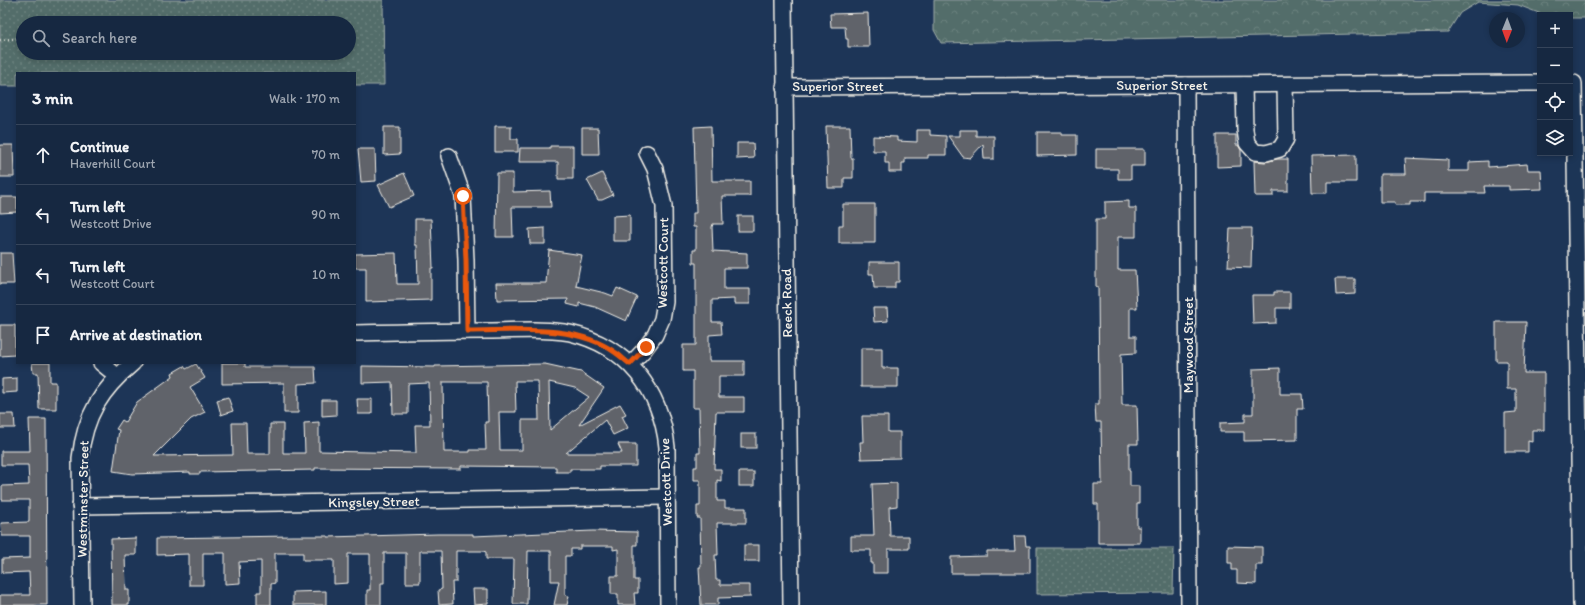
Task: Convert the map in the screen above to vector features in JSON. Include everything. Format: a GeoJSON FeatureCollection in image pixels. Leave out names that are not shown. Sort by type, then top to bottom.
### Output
{"type":"FeatureCollection","features":[{"type":"Feature","properties":{"kind":"street","name":"Reeck Road"},"geometry":{"type":"LineString","coordinates":[[784,0],[791,605]]}},
{"type":"Feature","properties":{"kind":"street","name":"Superior Street"},"geometry":{"type":"LineString","coordinates":[[784,87],[1537,83]]}},
{"type":"Feature","properties":{"kind":"street"},"geometry":{"type":"LineString","coordinates":[[1576,83],[1581,605]]}},
{"type":"Feature","properties":{"kind":"street","name":"Maywood Street"},"geometry":{"type":"LineString","coordinates":[[1186,85],[1188,605]]}},
{"type":"Feature","properties":{"kind":"street"},"geometry":{"type":"LineString","coordinates":[[1244,85],[1245,130],[1247,143],[1255,152],[1266,153],[1280,149],[1286,139],[1285,85]]}},
{"type":"Feature","properties":{"kind":"street","name":"Westcott Court"},"geometry":{"type":"LineString","coordinates":[[630,364],[643,351],[655,335],[662,319],[665,302],[664,206],[655,169],[647,153]]}},
{"type":"Feature","properties":{"kind":"street"},"geometry":{"type":"LineString","coordinates":[[449,156],[463,196],[467,331]]}},
{"type":"Feature","properties":{"kind":"street","name":"Westcott Drive"},"geometry":{"type":"LineString","coordinates":[[356,333],[554,331],[570,333],[592,340],[610,349],[630,364],[651,392],[663,420],[667,447],[668,605]]}},
{"type":"Feature","properties":{"kind":"street"},"geometry":{"type":"LineString","coordinates":[[102,364],[117,376]]}},
{"type":"Feature","properties":{"kind":"street","name":"Westminster Street"},"geometry":{"type":"LineString","coordinates":[[82,605],[80,458],[85,431],[89,418],[97,402],[107,387],[117,376],[132,364]]}},
{"type":"Feature","properties":{"kind":"street","name":"Kingsley Street"},"geometry":{"type":"LineString","coordinates":[[80,506],[668,497]]}},
{"type":"Feature","properties":{"kind":"path"},"geometry":{"type":"LineString","coordinates":[[0,40],[16,39]]}},
{"type":"Feature","properties":{"kind":"green space"},"geometry":{"type":"Polygon","coordinates":[[[0,0],[383,0],[384,85],[356,85],[356,72],[16,72],[16,86],[0,86],[0,0]]]}},
{"type":"Feature","properties":{"kind":"green space"},"geometry":{"type":"Polygon","coordinates":[[[934,0],[1585,0],[1585,18],[1573,18],[1573,12],[1537,12],[1518,5],[1478,2],[1460,13],[1448,32],[941,43],[934,30],[934,0]]]}},
{"type":"Feature","properties":{"kind":"green space"},"geometry":{"type":"Polygon","coordinates":[[[1037,548],[1174,548],[1173,593],[1037,594],[1037,548]]]}},
{"type":"Feature","properties":{"kind":"building"},"geometry":{"type":"Polygon","coordinates":[[[868,13],[869,47],[848,47],[845,27],[831,27],[830,14],[868,13]]]}},
{"type":"Feature","properties":{"kind":"building"},"geometry":{"type":"Polygon","coordinates":[[[495,126],[511,126],[511,139],[518,139],[518,152],[495,152],[495,126]]]}},
{"type":"Feature","properties":{"kind":"building"},"geometry":{"type":"Polygon","coordinates":[[[711,126],[712,181],[750,181],[750,196],[722,196],[723,224],[713,224],[712,227],[713,251],[747,253],[747,268],[724,268],[724,289],[750,289],[750,304],[734,304],[734,299],[712,300],[712,322],[721,322],[722,334],[709,335],[709,361],[744,361],[744,376],[719,376],[719,397],[744,397],[744,412],[716,412],[714,469],[721,469],[721,481],[717,480],[717,501],[725,501],[725,508],[746,508],[746,523],[717,523],[718,555],[715,555],[716,580],[720,580],[720,585],[750,585],[750,597],[718,598],[718,605],[701,605],[699,567],[701,567],[700,518],[697,518],[697,506],[700,506],[700,480],[694,480],[694,467],[697,467],[697,453],[700,453],[699,408],[693,408],[693,371],[683,371],[683,345],[696,345],[696,263],[693,263],[693,250],[696,250],[696,227],[693,227],[693,213],[696,213],[694,127],[711,126]]]}},
{"type":"Feature","properties":{"kind":"building"},"geometry":{"type":"Polygon","coordinates":[[[826,126],[850,126],[853,178],[844,178],[844,188],[828,188],[826,126]]]}},
{"type":"Feature","properties":{"kind":"building"},"geometry":{"type":"Polygon","coordinates":[[[384,127],[400,127],[400,154],[384,155],[384,127]]]}},
{"type":"Feature","properties":{"kind":"building"},"geometry":{"type":"Polygon","coordinates":[[[582,128],[598,128],[599,154],[582,154],[582,128]]]}},
{"type":"Feature","properties":{"kind":"building"},"geometry":{"type":"Polygon","coordinates":[[[917,130],[930,130],[930,135],[946,136],[946,155],[928,155],[928,158],[905,158],[905,163],[902,163],[902,172],[889,172],[889,163],[885,163],[885,151],[873,151],[873,136],[897,137],[897,141],[917,142],[917,130]]]}},
{"type":"Feature","properties":{"kind":"building"},"geometry":{"type":"Polygon","coordinates":[[[960,130],[976,130],[976,136],[994,136],[994,159],[984,159],[983,144],[970,158],[963,157],[948,136],[960,136],[960,130]]]}},
{"type":"Feature","properties":{"kind":"building"},"geometry":{"type":"Polygon","coordinates":[[[1037,132],[1062,132],[1062,135],[1077,135],[1077,155],[1037,156],[1037,132]]]}},
{"type":"Feature","properties":{"kind":"building"},"geometry":{"type":"Polygon","coordinates":[[[1217,135],[1236,135],[1236,145],[1238,145],[1241,150],[1241,166],[1217,167],[1217,135]]]}},
{"type":"Feature","properties":{"kind":"building"},"geometry":{"type":"Polygon","coordinates":[[[737,143],[753,143],[754,158],[737,159],[737,143]]]}},
{"type":"Feature","properties":{"kind":"building"},"geometry":{"type":"Polygon","coordinates":[[[0,145],[13,145],[14,177],[0,177],[0,145]]]}},
{"type":"Feature","properties":{"kind":"building"},"geometry":{"type":"Polygon","coordinates":[[[550,146],[573,146],[573,179],[558,179],[558,162],[519,162],[520,148],[550,148],[550,146]]]}},
{"type":"Feature","properties":{"kind":"building"},"geometry":{"type":"Polygon","coordinates":[[[358,149],[375,149],[376,181],[361,182],[358,149]]]}},
{"type":"Feature","properties":{"kind":"building"},"geometry":{"type":"Polygon","coordinates":[[[1096,149],[1145,149],[1145,166],[1131,166],[1131,179],[1118,179],[1118,169],[1096,169],[1096,149]]]}},
{"type":"Feature","properties":{"kind":"building"},"geometry":{"type":"Polygon","coordinates":[[[1356,155],[1356,182],[1327,182],[1327,193],[1312,193],[1311,156],[1356,155]]]}},
{"type":"Feature","properties":{"kind":"building"},"geometry":{"type":"Polygon","coordinates":[[[1405,158],[1448,160],[1448,171],[1469,171],[1469,162],[1488,161],[1488,167],[1527,164],[1528,170],[1541,170],[1542,189],[1509,190],[1509,186],[1484,186],[1485,193],[1424,193],[1424,202],[1410,202],[1410,205],[1395,205],[1395,202],[1380,202],[1380,174],[1406,174],[1405,158]]]}},
{"type":"Feature","properties":{"kind":"building"},"geometry":{"type":"Polygon","coordinates":[[[1277,159],[1288,159],[1288,191],[1273,191],[1273,196],[1255,196],[1254,161],[1265,162],[1277,159]]]}},
{"type":"Feature","properties":{"kind":"building"},"geometry":{"type":"Polygon","coordinates":[[[404,173],[414,196],[389,207],[378,185],[404,173]]]}},
{"type":"Feature","properties":{"kind":"building"},"geometry":{"type":"Polygon","coordinates":[[[497,173],[513,173],[513,192],[550,191],[551,207],[512,207],[513,237],[496,237],[497,173]]]}},
{"type":"Feature","properties":{"kind":"building"},"geometry":{"type":"Polygon","coordinates":[[[602,173],[613,195],[602,200],[598,200],[587,180],[602,173]]]}},
{"type":"Feature","properties":{"kind":"building"},"geometry":{"type":"Polygon","coordinates":[[[0,197],[16,197],[16,212],[0,213],[0,197]]]}},
{"type":"Feature","properties":{"kind":"building"},"geometry":{"type":"Polygon","coordinates":[[[1129,201],[1129,208],[1136,208],[1136,237],[1118,237],[1118,270],[1135,270],[1137,308],[1130,308],[1130,336],[1136,336],[1136,353],[1121,354],[1122,405],[1137,405],[1138,444],[1129,444],[1129,471],[1130,486],[1139,486],[1137,527],[1140,527],[1140,543],[1098,543],[1098,504],[1094,504],[1094,484],[1102,484],[1101,422],[1096,422],[1095,404],[1099,404],[1096,219],[1105,219],[1105,202],[1129,201]]]}},
{"type":"Feature","properties":{"kind":"building"},"geometry":{"type":"Polygon","coordinates":[[[843,204],[875,204],[875,243],[839,243],[839,225],[843,225],[843,204]]]}},
{"type":"Feature","properties":{"kind":"building"},"geometry":{"type":"Polygon","coordinates":[[[630,215],[630,241],[613,241],[613,216],[630,215]]]}},
{"type":"Feature","properties":{"kind":"building"},"geometry":{"type":"Polygon","coordinates":[[[738,216],[753,216],[753,231],[738,231],[738,216]]]}},
{"type":"Feature","properties":{"kind":"building"},"geometry":{"type":"Polygon","coordinates":[[[415,219],[431,219],[433,268],[431,268],[431,300],[366,302],[366,268],[356,268],[356,254],[396,253],[397,284],[418,284],[417,245],[415,245],[415,219]]]}},
{"type":"Feature","properties":{"kind":"building"},"geometry":{"type":"Polygon","coordinates":[[[545,228],[545,244],[530,244],[529,229],[545,228]]]}},
{"type":"Feature","properties":{"kind":"building"},"geometry":{"type":"Polygon","coordinates":[[[1230,228],[1252,228],[1251,268],[1228,267],[1230,228]]]}},
{"type":"Feature","properties":{"kind":"building"},"geometry":{"type":"Polygon","coordinates":[[[549,250],[582,255],[576,286],[613,296],[617,288],[637,297],[626,321],[595,307],[579,303],[579,307],[567,304],[568,299],[497,300],[496,283],[546,283],[549,250]]]}},
{"type":"Feature","properties":{"kind":"building"},"geometry":{"type":"Polygon","coordinates":[[[0,253],[12,253],[14,284],[0,284],[0,253]]]}},
{"type":"Feature","properties":{"kind":"building"},"geometry":{"type":"Polygon","coordinates":[[[869,262],[899,262],[899,282],[895,282],[895,288],[874,288],[873,274],[869,274],[869,262]]]}},
{"type":"Feature","properties":{"kind":"building"},"geometry":{"type":"Polygon","coordinates":[[[1335,279],[1355,279],[1355,294],[1336,295],[1335,279]]]}},
{"type":"Feature","properties":{"kind":"building"},"geometry":{"type":"Polygon","coordinates":[[[1274,292],[1290,292],[1290,308],[1276,308],[1276,323],[1253,324],[1252,295],[1274,295],[1274,292]]]}},
{"type":"Feature","properties":{"kind":"building"},"geometry":{"type":"Polygon","coordinates":[[[873,308],[887,308],[888,321],[874,322],[873,308]]]}},
{"type":"Feature","properties":{"kind":"building"},"geometry":{"type":"Polygon","coordinates":[[[1496,322],[1526,322],[1524,373],[1544,373],[1544,430],[1532,430],[1532,442],[1528,441],[1528,452],[1505,452],[1505,413],[1516,412],[1516,389],[1507,389],[1507,361],[1496,361],[1496,322]]]}},
{"type":"Feature","properties":{"kind":"building"},"geometry":{"type":"Polygon","coordinates":[[[0,325],[15,325],[15,355],[0,356],[0,325]]]}},
{"type":"Feature","properties":{"kind":"building"},"geometry":{"type":"Polygon","coordinates":[[[861,348],[882,348],[882,368],[898,368],[898,387],[861,387],[861,348]]]}},
{"type":"Feature","properties":{"kind":"building"},"geometry":{"type":"Polygon","coordinates":[[[32,364],[50,364],[50,382],[56,382],[56,409],[39,409],[38,373],[33,373],[32,364]]]}},
{"type":"Feature","properties":{"kind":"building"},"geometry":{"type":"Polygon","coordinates":[[[196,364],[205,378],[190,387],[205,412],[191,419],[154,456],[233,455],[232,423],[246,423],[247,454],[270,454],[270,424],[283,424],[283,453],[305,453],[304,423],[319,422],[319,451],[416,453],[415,425],[430,425],[429,383],[408,384],[408,414],[393,414],[392,382],[362,383],[362,366],[435,367],[545,364],[581,372],[604,388],[579,425],[620,404],[626,414],[622,416],[628,428],[613,435],[605,420],[566,453],[622,453],[618,444],[636,444],[636,466],[600,466],[600,469],[570,469],[570,472],[556,472],[556,467],[461,466],[461,469],[315,468],[315,470],[200,472],[200,474],[190,474],[190,472],[132,474],[113,471],[119,430],[116,429],[122,420],[125,422],[137,402],[173,376],[172,373],[184,366],[186,369],[196,364]],[[515,381],[516,412],[499,412],[500,450],[522,450],[522,420],[539,420],[538,381],[515,381]],[[443,382],[444,452],[470,452],[470,450],[486,450],[485,422],[488,422],[487,382],[443,382]],[[549,382],[550,430],[589,397],[575,388],[549,382]]]}},
{"type":"Feature","properties":{"kind":"building"},"geometry":{"type":"Polygon","coordinates":[[[222,364],[245,364],[245,367],[315,367],[316,383],[298,384],[298,413],[284,413],[284,383],[222,384],[222,364]]]}},
{"type":"Feature","properties":{"kind":"building"},"geometry":{"type":"Polygon","coordinates":[[[1280,368],[1280,394],[1302,394],[1303,409],[1297,409],[1297,440],[1244,441],[1244,432],[1220,432],[1220,423],[1245,422],[1245,414],[1253,414],[1253,369],[1280,368]]]}},
{"type":"Feature","properties":{"kind":"building"},"geometry":{"type":"Polygon","coordinates":[[[17,378],[17,392],[2,393],[2,379],[17,378]]]}},
{"type":"Feature","properties":{"kind":"building"},"geometry":{"type":"Polygon","coordinates":[[[228,397],[233,411],[221,415],[217,400],[228,397]]]}},
{"type":"Feature","properties":{"kind":"building"},"geometry":{"type":"Polygon","coordinates":[[[357,399],[372,399],[372,414],[358,414],[357,399]]]}},
{"type":"Feature","properties":{"kind":"building"},"geometry":{"type":"Polygon","coordinates":[[[322,400],[336,400],[336,415],[322,416],[322,400]]]}},
{"type":"Feature","properties":{"kind":"building"},"geometry":{"type":"Polygon","coordinates":[[[0,414],[14,414],[15,428],[0,428],[0,414]]]}},
{"type":"Feature","properties":{"kind":"building"},"geometry":{"type":"Polygon","coordinates":[[[862,416],[888,416],[888,432],[900,432],[900,458],[861,459],[860,442],[863,442],[862,416]]]}},
{"type":"Feature","properties":{"kind":"building"},"geometry":{"type":"Polygon","coordinates":[[[29,419],[46,419],[47,605],[0,605],[0,595],[30,595],[29,572],[2,573],[2,559],[30,558],[30,536],[2,536],[1,523],[29,522],[29,500],[2,500],[2,486],[29,485],[28,465],[1,465],[1,451],[30,451],[29,419]]]}},
{"type":"Feature","properties":{"kind":"building"},"geometry":{"type":"Polygon","coordinates":[[[741,434],[756,434],[756,448],[741,448],[741,434]]]}},
{"type":"Feature","properties":{"kind":"building"},"geometry":{"type":"Polygon","coordinates":[[[739,472],[754,472],[754,486],[739,486],[739,472]]]}},
{"type":"Feature","properties":{"kind":"building"},"geometry":{"type":"Polygon","coordinates":[[[897,483],[897,506],[889,507],[890,536],[909,536],[909,549],[888,549],[888,573],[873,573],[871,550],[851,550],[851,536],[874,536],[872,484],[897,483]]]}},
{"type":"Feature","properties":{"kind":"building"},"geometry":{"type":"Polygon","coordinates":[[[593,531],[637,532],[637,545],[634,545],[634,580],[638,580],[638,593],[634,593],[635,605],[618,605],[618,594],[611,594],[611,576],[618,576],[618,549],[613,550],[613,546],[580,546],[580,549],[571,549],[571,556],[565,556],[565,595],[569,596],[567,605],[554,605],[559,581],[551,581],[551,551],[528,551],[527,604],[513,604],[514,559],[486,559],[486,552],[483,551],[456,551],[456,582],[452,582],[453,604],[439,605],[438,590],[442,589],[441,551],[420,551],[420,583],[406,583],[406,553],[384,553],[384,583],[381,583],[381,605],[367,605],[367,590],[370,590],[370,554],[348,554],[348,583],[334,584],[334,560],[303,560],[303,553],[275,553],[275,583],[271,584],[271,605],[257,605],[257,592],[261,592],[261,561],[239,562],[240,583],[225,584],[225,553],[203,553],[203,585],[189,585],[189,554],[157,555],[157,538],[293,536],[328,537],[438,534],[473,534],[473,536],[593,531]]]}},
{"type":"Feature","properties":{"kind":"building"},"geometry":{"type":"Polygon","coordinates":[[[1014,536],[1025,536],[1026,546],[1030,546],[1030,573],[951,573],[951,557],[987,556],[987,551],[1015,551],[1014,536]]]}},
{"type":"Feature","properties":{"kind":"building"},"geometry":{"type":"Polygon","coordinates":[[[136,538],[136,555],[125,555],[126,590],[129,590],[129,605],[112,605],[111,539],[136,538]]]}},
{"type":"Feature","properties":{"kind":"building"},"geometry":{"type":"Polygon","coordinates":[[[744,545],[759,545],[759,561],[744,561],[744,545]]]}},
{"type":"Feature","properties":{"kind":"building"},"geometry":{"type":"Polygon","coordinates":[[[1228,546],[1262,547],[1262,565],[1256,565],[1256,584],[1237,583],[1237,570],[1232,570],[1232,563],[1228,563],[1228,546]]]}},
{"type":"Feature","properties":{"kind":"building"},"geometry":{"type":"Polygon","coordinates":[[[473,589],[488,589],[488,604],[474,605],[473,589]]]}},
{"type":"Feature","properties":{"kind":"building"},"geometry":{"type":"Polygon","coordinates":[[[326,591],[326,605],[293,605],[293,592],[326,591]]]}},
{"type":"Feature","properties":{"kind":"route"},"geometry":{"type":"LineString","coordinates":[[463,196],[467,331],[554,331],[570,333],[592,340],[615,352],[630,364],[646,347]]}}]}
